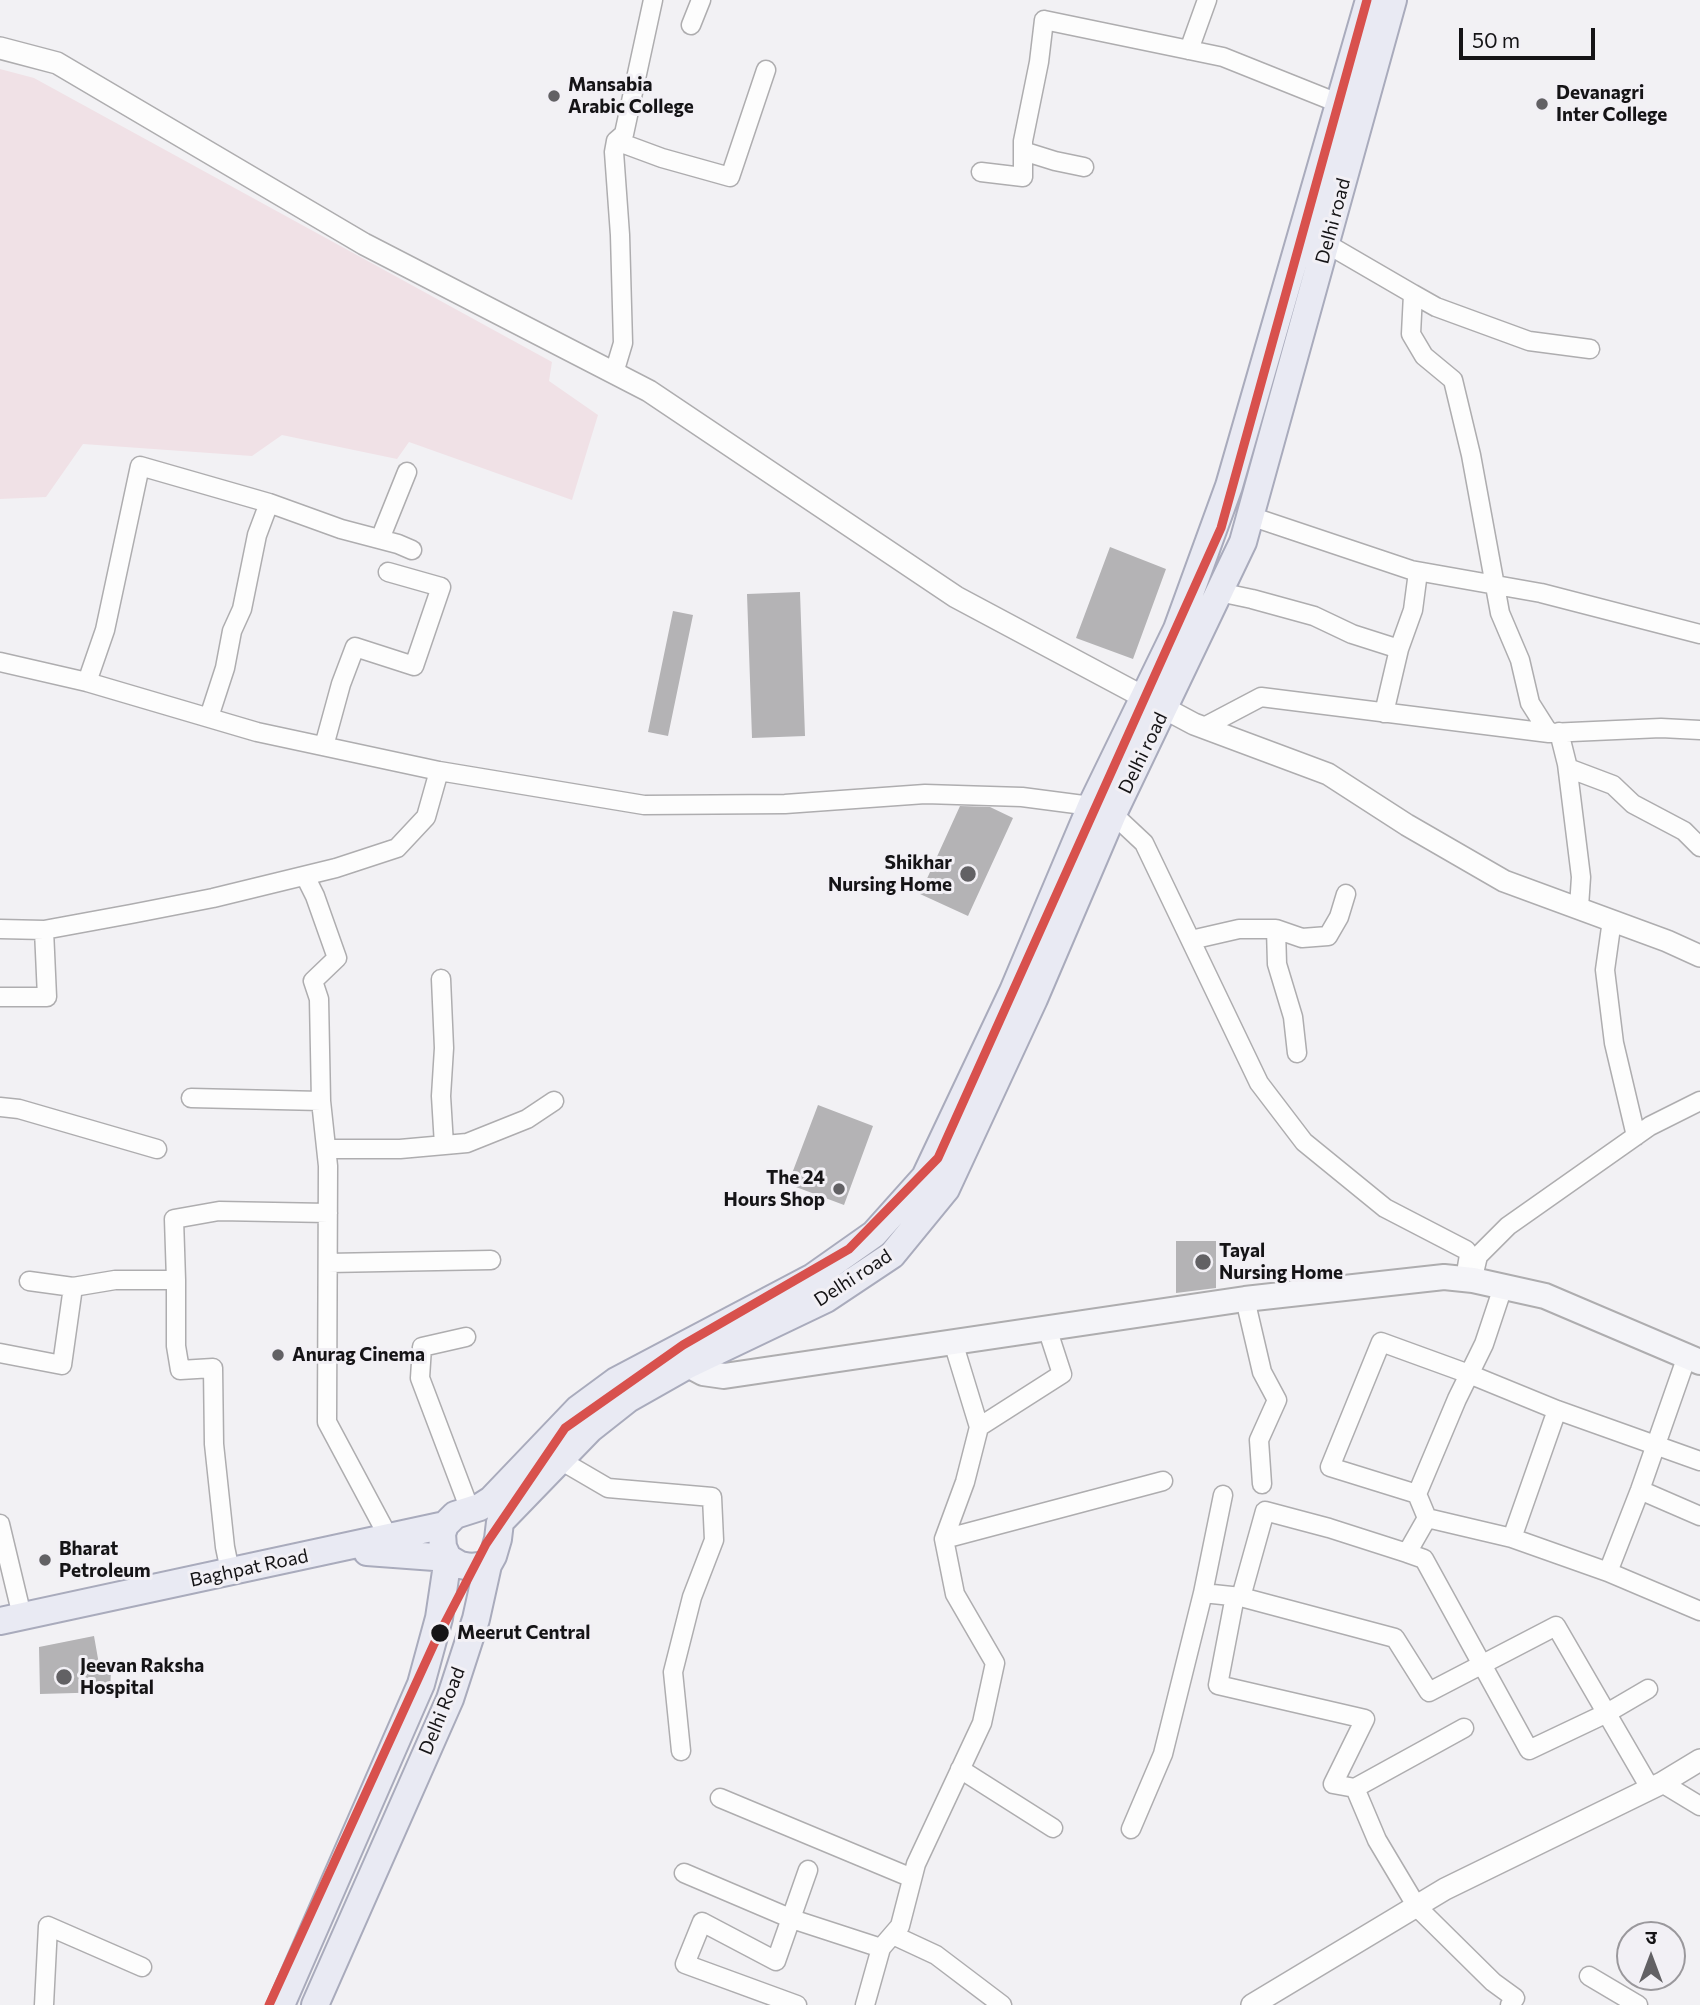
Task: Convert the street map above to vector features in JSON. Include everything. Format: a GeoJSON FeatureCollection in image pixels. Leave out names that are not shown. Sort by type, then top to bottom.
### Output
{"type":"FeatureCollection","features":[{"type":"Feature","properties":{"kind":"main road","name":"Delhi Road"},"geometry":{"type":"LineString","coordinates":[[481,1505],[578,1409],[616,1381],[683,1356],[724,1336],[813,1277],[874,1234],[925,1177],[1154,703],[1177,629],[1229,486],[1369,0]]}},
{"type":"Feature","properties":{"kind":"main road","name":"Delhi road"},"geometry":{"type":"LineString","coordinates":[[1154,703],[1219,592],[1242,542],[1393,0]]}},
{"type":"Feature","properties":{"kind":"main road"},"geometry":{"type":"LineString","coordinates":[[683,1356],[703,1373],[724,1376],[1245,1300],[1444,1277],[1469,1279],[1545,1296],[1693,1359]]}},
{"type":"Feature","properties":{"kind":"main road"},"geometry":{"type":"LineString","coordinates":[[724,1336],[759,1371]]}},
{"type":"Feature","properties":{"kind":"main road","name":"Delhi Road"},"geometry":{"type":"LineString","coordinates":[[315,2005],[450,1699],[476,1619],[488,1565],[498,1539],[500,1521],[590,1429],[683,1356]]}},
{"type":"Feature","properties":{"kind":"main road","name":"Baghpat Road"},"geometry":{"type":"LineString","coordinates":[[6,1620],[445,1525],[455,1515],[481,1505]]}},
{"type":"Feature","properties":{"kind":"main road","name":"Delhi Road"},"geometry":{"type":"LineString","coordinates":[[281,2005],[421,1684],[439,1618],[449,1558],[443,1547],[445,1525]]}},
{"type":"Feature","properties":{"kind":"main road"},"geometry":{"type":"LineString","coordinates":[[337,1550],[449,1558],[460,1565],[471,1567],[488,1565]]}},
{"type":"Feature","properties":{"kind":"street"},"geometry":{"type":"LineString","coordinates":[[614,373],[623,343],[614,152],[616,141],[624,134],[653,0]]}},
{"type":"Feature","properties":{"kind":"street"},"geometry":{"type":"LineString","coordinates":[[691,25],[701,0]]}},
{"type":"Feature","properties":{"kind":"street"},"geometry":{"type":"LineString","coordinates":[[1189,50],[1208,0]]}},
{"type":"Feature","properties":{"kind":"street"},"geometry":{"type":"LineString","coordinates":[[981,172],[1023,177],[1023,151],[1044,20],[1223,57],[1338,103]]}},
{"type":"Feature","properties":{"kind":"street"},"geometry":{"type":"LineString","coordinates":[[0,48],[57,63],[365,244],[649,391],[956,597],[1154,703],[1204,727],[1328,774],[1407,825],[1504,881],[1612,920],[1700,956]]}},
{"type":"Feature","properties":{"kind":"street"},"geometry":{"type":"LineString","coordinates":[[616,141],[662,158],[730,177],[766,70]]}},
{"type":"Feature","properties":{"kind":"street"},"geometry":{"type":"LineString","coordinates":[[1023,151],[1084,167]]}},
{"type":"Feature","properties":{"kind":"street"},"geometry":{"type":"LineString","coordinates":[[1327,244],[1436,307],[1530,341],[1590,349]]}},
{"type":"Feature","properties":{"kind":"street"},"geometry":{"type":"LineString","coordinates":[[1413,294],[1411,334],[1424,356],[1453,380],[1471,455],[1500,613],[1520,660],[1530,703],[1554,733],[1568,768],[1581,877],[1579,908]]}},
{"type":"Feature","properties":{"kind":"street"},"geometry":{"type":"LineString","coordinates":[[87,682],[105,630],[139,466],[269,503],[341,529],[412,550]]}},
{"type":"Feature","properties":{"kind":"street"},"geometry":{"type":"LineString","coordinates":[[380,539],[407,471]]}},
{"type":"Feature","properties":{"kind":"street"},"geometry":{"type":"LineString","coordinates":[[209,717],[225,668],[232,631],[242,609],[257,535],[269,503]]}},
{"type":"Feature","properties":{"kind":"street"},"geometry":{"type":"LineString","coordinates":[[1250,516],[1418,572],[1541,593],[1700,634]]}},
{"type":"Feature","properties":{"kind":"street"},"geometry":{"type":"LineString","coordinates":[[324,746],[341,684],[355,647],[414,666],[441,587],[388,572]]}},
{"type":"Feature","properties":{"kind":"street"},"geometry":{"type":"LineString","coordinates":[[1384,713],[1399,649],[1413,610],[1418,572]]}},
{"type":"Feature","properties":{"kind":"street"},"geometry":{"type":"LineString","coordinates":[[1219,592],[1314,617],[1352,634],[1399,649]]}},
{"type":"Feature","properties":{"kind":"street"},"geometry":{"type":"LineString","coordinates":[[0,663],[87,682],[257,732],[439,771],[644,805],[785,804],[925,794],[1022,797],[1102,810],[1144,843],[1259,1083],[1304,1142],[1385,1208],[1466,1250],[1469,1255],[1469,1279]]}},
{"type":"Feature","properties":{"kind":"street"},"geometry":{"type":"LineString","coordinates":[[1204,727],[1261,698],[1554,733],[1661,728],[1700,730]]}},
{"type":"Feature","properties":{"kind":"street"},"geometry":{"type":"LineString","coordinates":[[1568,768],[1614,785],[1633,804],[1684,831],[1700,847]]}},
{"type":"Feature","properties":{"kind":"street"},"geometry":{"type":"LineString","coordinates":[[0,929],[44,930],[214,898],[305,876],[397,848],[426,817],[439,771]]}},
{"type":"Feature","properties":{"kind":"street"},"geometry":{"type":"LineString","coordinates":[[305,876],[337,958],[313,981],[319,999],[321,1101],[327,1149],[327,1422],[389,1538]]}},
{"type":"Feature","properties":{"kind":"street"},"geometry":{"type":"LineString","coordinates":[[1191,940],[1239,929],[1276,929],[1302,938],[1328,936],[1339,917],[1346,894]]}},
{"type":"Feature","properties":{"kind":"street"},"geometry":{"type":"LineString","coordinates":[[1612,920],[1605,970],[1614,1043],[1636,1136]]}},
{"type":"Feature","properties":{"kind":"street"},"geometry":{"type":"LineString","coordinates":[[1276,929],[1277,964],[1293,1017],[1297,1053]]}},
{"type":"Feature","properties":{"kind":"street"},"geometry":{"type":"LineString","coordinates":[[0,997],[47,997],[44,930]]}},
{"type":"Feature","properties":{"kind":"street"},"geometry":{"type":"LineString","coordinates":[[441,979],[444,1048],[441,1096],[444,1145]]}},
{"type":"Feature","properties":{"kind":"street"},"geometry":{"type":"LineString","coordinates":[[191,1098],[321,1101]]}},
{"type":"Feature","properties":{"kind":"street"},"geometry":{"type":"LineString","coordinates":[[327,1149],[400,1149],[467,1143],[527,1119],[554,1101]]}},
{"type":"Feature","properties":{"kind":"street"},"geometry":{"type":"LineString","coordinates":[[1469,1279],[1478,1256],[1508,1226],[1650,1126],[1700,1101]]}},
{"type":"Feature","properties":{"kind":"street"},"geometry":{"type":"LineString","coordinates":[[0,1107],[19,1109],[156,1149]]}},
{"type":"Feature","properties":{"kind":"street"},"geometry":{"type":"LineString","coordinates":[[230,1571],[214,1444],[214,1368],[180,1370],[176,1346],[174,1219],[219,1212],[328,1213]]}},
{"type":"Feature","properties":{"kind":"street"},"geometry":{"type":"LineString","coordinates":[[328,1263],[491,1260]]}},
{"type":"Feature","properties":{"kind":"street"},"geometry":{"type":"LineString","coordinates":[[29,1281],[73,1287],[115,1280],[176,1280]]}},
{"type":"Feature","properties":{"kind":"street"},"geometry":{"type":"LineString","coordinates":[[0,1353],[62,1365],[73,1287]]}},
{"type":"Feature","properties":{"kind":"street"},"geometry":{"type":"LineString","coordinates":[[1427,1518],[1417,1494],[1484,1344],[1503,1287]]}},
{"type":"Feature","properties":{"kind":"street"},"geometry":{"type":"LineString","coordinates":[[1245,1300],[1262,1372],[1277,1400],[1259,1440],[1262,1485]]}},
{"type":"Feature","properties":{"kind":"street"},"geometry":{"type":"LineString","coordinates":[[979,1427],[1062,1374],[1047,1328]]}},
{"type":"Feature","properties":{"kind":"street"},"geometry":{"type":"LineString","coordinates":[[466,1338],[422,1347],[420,1378],[481,1505]]}},
{"type":"Feature","properties":{"kind":"street"},"geometry":{"type":"LineString","coordinates":[[865,2005],[887,1941],[900,1926],[916,1864],[982,1723],[995,1663],[955,1594],[944,1539],[965,1482],[979,1427],[953,1342]]}},
{"type":"Feature","properties":{"kind":"street"},"geometry":{"type":"LineString","coordinates":[[1417,1494],[1331,1467],[1381,1342],[1557,1410],[1700,1461]]}},
{"type":"Feature","properties":{"kind":"street"},"geometry":{"type":"LineString","coordinates":[[1608,1572],[1656,1444],[1693,1359]]}},
{"type":"Feature","properties":{"kind":"street"},"geometry":{"type":"LineString","coordinates":[[1513,1538],[1557,1410]]}},
{"type":"Feature","properties":{"kind":"street"},"geometry":{"type":"LineString","coordinates":[[560,1460],[608,1488],[712,1497],[714,1540],[692,1597],[673,1672],[681,1751]]}},
{"type":"Feature","properties":{"kind":"street"},"geometry":{"type":"LineString","coordinates":[[944,1539],[1163,1481]]}},
{"type":"Feature","properties":{"kind":"street"},"geometry":{"type":"LineString","coordinates":[[1640,1490],[1700,1516]]}},
{"type":"Feature","properties":{"kind":"street"},"geometry":{"type":"LineString","coordinates":[[1131,1829],[1163,1754],[1223,1495]]}},
{"type":"Feature","properties":{"kind":"street"},"geometry":{"type":"LineString","coordinates":[[1464,1728],[1355,1788],[1333,1784],[1365,1718],[1218,1685],[1238,1597],[1265,1511],[1329,1528],[1424,1559],[1529,1750],[1606,1713],[1648,1689]]}},
{"type":"Feature","properties":{"kind":"street"},"geometry":{"type":"LineString","coordinates":[[1427,1518],[1513,1538],[1608,1572],[1700,1611]]}},
{"type":"Feature","properties":{"kind":"street"},"geometry":{"type":"LineString","coordinates":[[1407,1553],[1427,1518]]}},
{"type":"Feature","properties":{"kind":"street"},"geometry":{"type":"LineString","coordinates":[[0,1524],[6,1620]]}},
{"type":"Feature","properties":{"kind":"street"},"geometry":{"type":"LineString","coordinates":[[1202,1593],[1238,1597],[1395,1638],[1429,1692],[1556,1626],[1606,1713],[1656,1786],[1700,1806]]}},
{"type":"Feature","properties":{"kind":"street"},"geometry":{"type":"LineString","coordinates":[[1256,2004],[1445,1889],[1656,1786],[1700,1760]]}},
{"type":"Feature","properties":{"kind":"street"},"geometry":{"type":"LineString","coordinates":[[960,1769],[1053,1828]]}},
{"type":"Feature","properties":{"kind":"street"},"geometry":{"type":"LineString","coordinates":[[1355,1788],[1377,1840],[1417,1907],[1493,1982],[1515,1998],[1510,2005]]}},
{"type":"Feature","properties":{"kind":"street"},"geometry":{"type":"LineString","coordinates":[[720,1798],[912,1878]]}},
{"type":"Feature","properties":{"kind":"street"},"geometry":{"type":"LineString","coordinates":[[792,2004],[685,1964],[702,1922],[776,1961],[808,1870]]}},
{"type":"Feature","properties":{"kind":"street"},"geometry":{"type":"LineString","coordinates":[[684,1872],[792,1919],[936,1955],[1002,2005]]}},
{"type":"Feature","properties":{"kind":"street"},"geometry":{"type":"LineString","coordinates":[[44,2005],[48,1926],[142,1968]]}},
{"type":"Feature","properties":{"kind":"street"},"geometry":{"type":"LineString","coordinates":[[1589,1976],[1637,2005]]}},
{"type":"Feature","properties":{"kind":"shaded area"},"geometry":{"type":"Polygon","coordinates":[[[0,69],[34,78],[552,362],[549,381],[598,415],[572,500],[409,442],[397,459],[282,435],[252,456],[83,444],[46,497],[0,499],[0,69]]]}},
{"type":"Feature","properties":{"kind":"building"},"geometry":{"type":"Polygon","coordinates":[[[1110,547],[1166,569],[1133,659],[1076,638],[1110,547]]]}},
{"type":"Feature","properties":{"kind":"building"},"geometry":{"type":"Polygon","coordinates":[[[800,592],[805,736],[752,738],[747,594],[800,592]]]}},
{"type":"Feature","properties":{"kind":"building"},"geometry":{"type":"Polygon","coordinates":[[[673,611],[693,615],[668,736],[648,732],[673,611]]]}},
{"type":"Feature","properties":{"kind":"building"},"geometry":{"type":"Polygon","coordinates":[[[960,806],[990,807],[1013,818],[968,916],[920,894],[960,806]]]}},
{"type":"Feature","properties":{"kind":"building"},"geometry":{"type":"Polygon","coordinates":[[[818,1105],[873,1126],[844,1205],[788,1184],[818,1105]]]}},
{"type":"Feature","properties":{"kind":"building"},"geometry":{"type":"Polygon","coordinates":[[[1176,1241],[1216,1241],[1216,1288],[1176,1293],[1176,1241]]]}},
{"type":"Feature","properties":{"kind":"building"},"geometry":{"type":"Polygon","coordinates":[[[94,1636],[100,1670],[111,1670],[110,1692],[40,1694],[39,1647],[94,1636]]]}},
{"type":"Feature","properties":{"kind":"transit line"},"geometry":{"type":"LineString","coordinates":[[269,2005],[434,1644],[486,1544],[565,1428],[683,1345],[849,1249],[938,1158],[1221,528],[1367,0]]}},
{"type":"Feature","properties":{"kind":"place","name":"Mansabia Arabic College"},"geometry":{"type":"Point","coordinates":[554,96]}},
{"type":"Feature","properties":{"kind":"place","name":"Devanagri Inter College"},"geometry":{"type":"Point","coordinates":[1542,104]}},
{"type":"Feature","properties":{"kind":"place","name":"Shikhar Nursing Home"},"geometry":{"type":"Point","coordinates":[968,874]}},
{"type":"Feature","properties":{"kind":"place","name":"The 24 Hours Shop"},"geometry":{"type":"Point","coordinates":[839,1189]}},
{"type":"Feature","properties":{"kind":"place","name":"Tayal Nursing Home"},"geometry":{"type":"Point","coordinates":[1203,1262]}},
{"type":"Feature","properties":{"kind":"place","name":"Anurag Cinema"},"geometry":{"type":"Point","coordinates":[278,1355]}},
{"type":"Feature","properties":{"kind":"place","name":"Bharat Petroleum"},"geometry":{"type":"Point","coordinates":[45,1560]}},
{"type":"Feature","properties":{"kind":"place","name":"Meerut Central"},"geometry":{"type":"Point","coordinates":[440,1633]}},
{"type":"Feature","properties":{"kind":"place","name":"Jeevan Raksha Hospital"},"geometry":{"type":"Point","coordinates":[64,1677]}}]}
